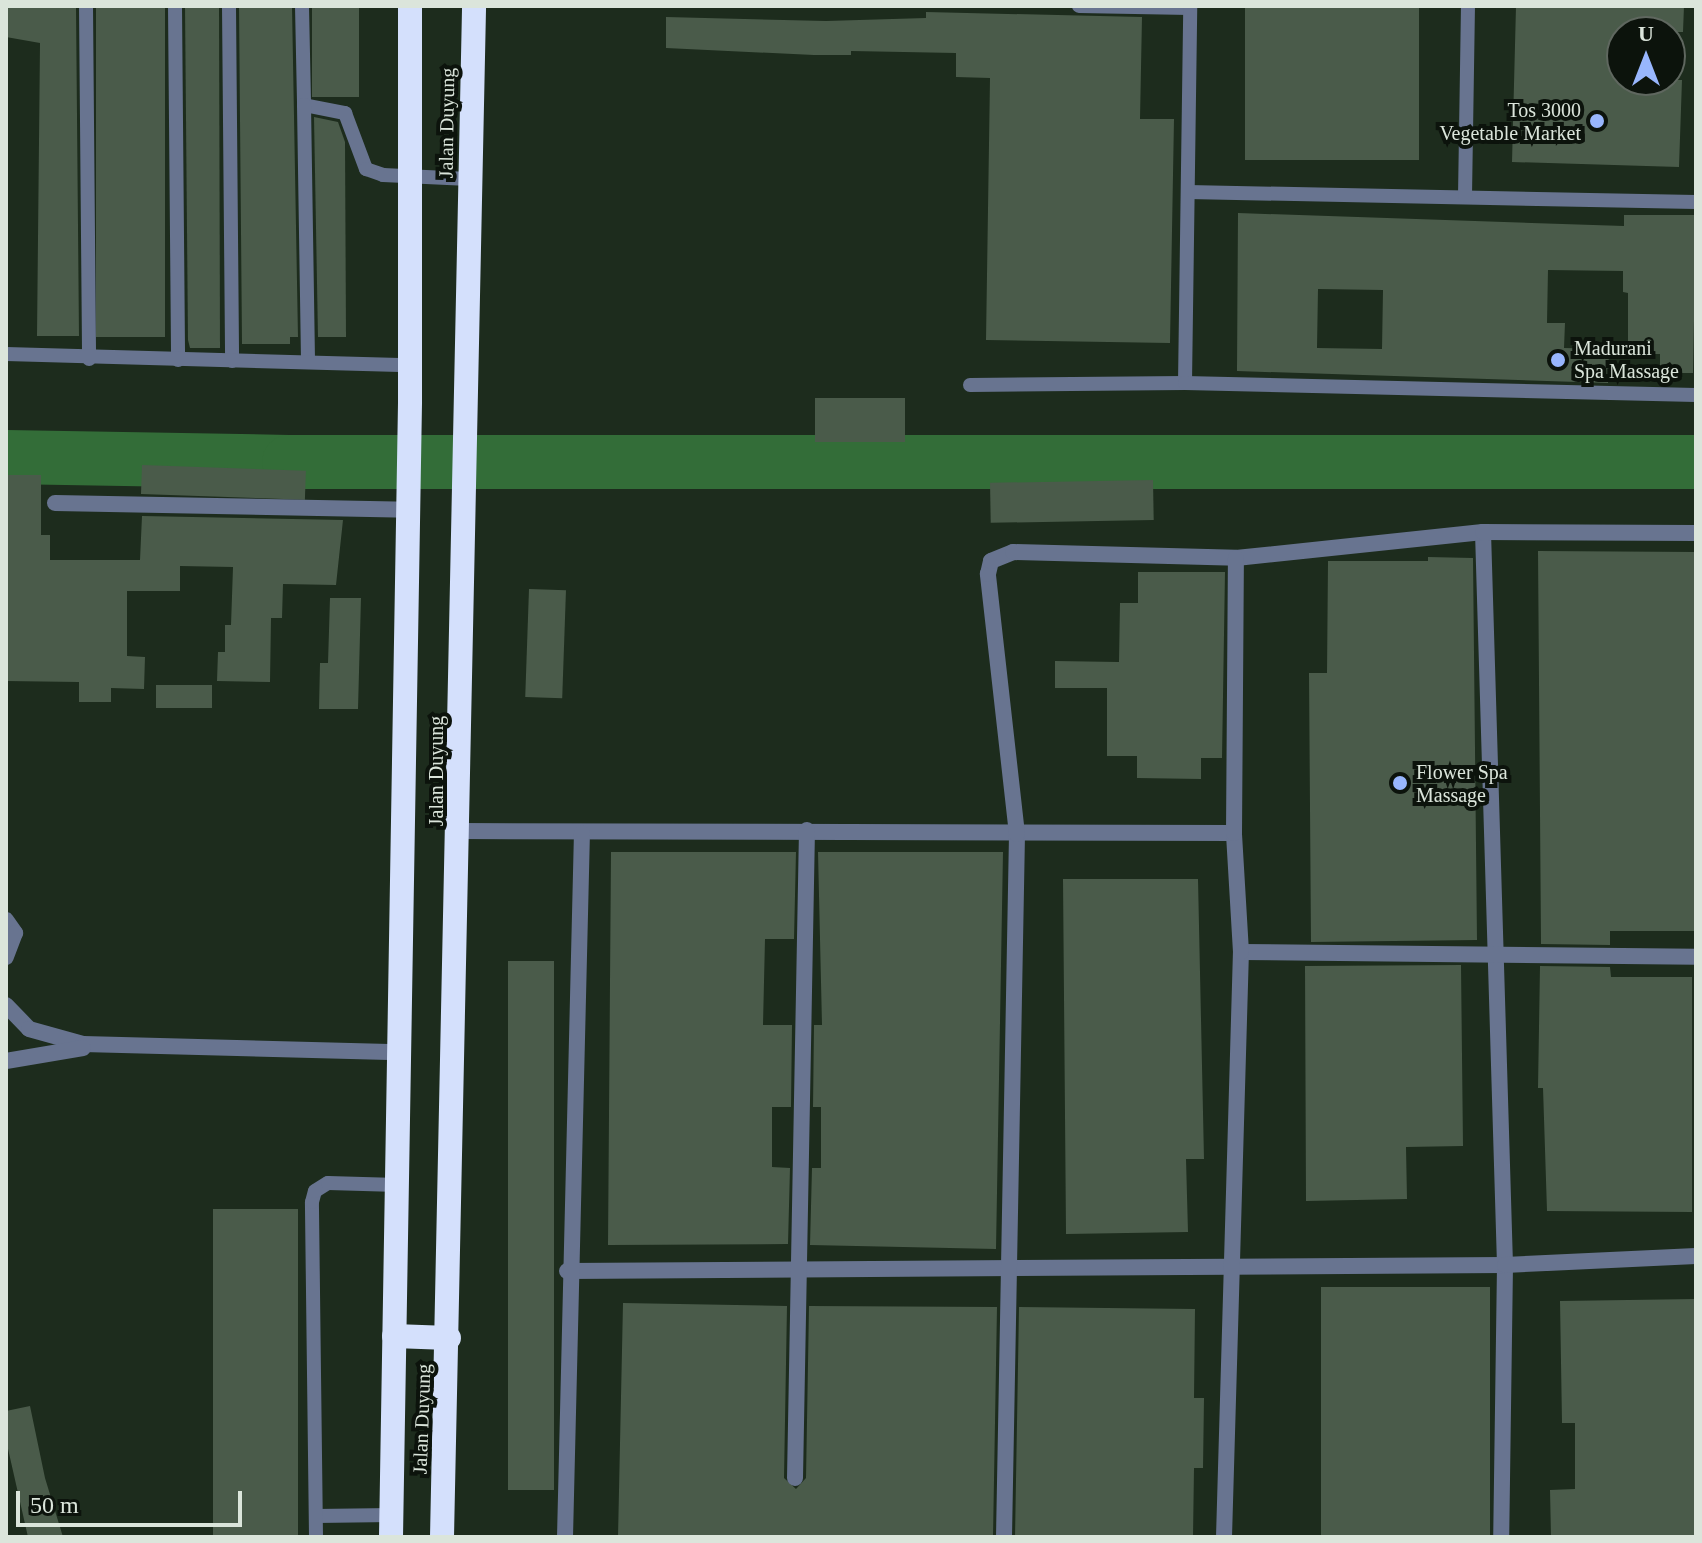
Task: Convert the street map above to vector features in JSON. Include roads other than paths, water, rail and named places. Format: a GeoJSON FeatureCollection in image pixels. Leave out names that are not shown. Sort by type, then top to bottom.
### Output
{"type":"FeatureCollection","features":[{"type":"Feature","properties":{"kind":"highway","name":"Jalan Duyung"},"geometry":{"type":"LineString","coordinates":[[391,1526],[410,401],[410,6]]}},
{"type":"Feature","properties":{"kind":"highway","name":"Jalan Duyung"},"geometry":{"type":"LineString","coordinates":[[442,1537],[460,831],[462,511],[474,6]]}},
{"type":"Feature","properties":{"kind":"highway"},"geometry":{"type":"LineString","coordinates":[[394,1336],[449,1338]]}},
{"type":"Feature","properties":{"kind":"street"},"geometry":{"type":"LineString","coordinates":[[55,503],[408,504]]}},
{"type":"Feature","properties":{"kind":"street"},"geometry":{"type":"LineString","coordinates":[[1004,1537],[1017,834],[988,574],[991,561],[1013,552],[1236,558],[1483,532],[1696,533]]}},
{"type":"Feature","properties":{"kind":"street"},"geometry":{"type":"LineString","coordinates":[[1483,532],[1493,952],[1505,1265],[1501,1537]]}},
{"type":"Feature","properties":{"kind":"street"},"geometry":{"type":"LineString","coordinates":[[1224,1537],[1241,952],[1234,833],[1236,558]]}},
{"type":"Feature","properties":{"kind":"street"},"geometry":{"type":"LineString","coordinates":[[795,1478],[807,830]]}},
{"type":"Feature","properties":{"kind":"street"},"geometry":{"type":"LineString","coordinates":[[460,831],[1234,833]]}},
{"type":"Feature","properties":{"kind":"street"},"geometry":{"type":"LineString","coordinates":[[565,1537],[567,1271],[582,833]]}},
{"type":"Feature","properties":{"kind":"street"},"geometry":{"type":"LineString","coordinates":[[6,920],[15,933],[6,957]]}},
{"type":"Feature","properties":{"kind":"street"},"geometry":{"type":"LineString","coordinates":[[1241,952],[1493,952],[1696,957]]}},
{"type":"Feature","properties":{"kind":"street"},"geometry":{"type":"LineString","coordinates":[[6,1005],[29,1029],[96,1045]]}},
{"type":"Feature","properties":{"kind":"street"},"geometry":{"type":"LineString","coordinates":[[6,1061],[96,1045],[399,1052]]}},
{"type":"Feature","properties":{"kind":"street"},"geometry":{"type":"LineString","coordinates":[[567,1271],[1011,1272],[1505,1265],[1696,1256]]}},
{"type":"Feature","properties":{"kind":"lane"},"geometry":{"type":"LineString","coordinates":[[86,6],[89,359]]}},
{"type":"Feature","properties":{"kind":"lane"},"geometry":{"type":"LineString","coordinates":[[175,6],[178,360]]}},
{"type":"Feature","properties":{"kind":"lane"},"geometry":{"type":"LineString","coordinates":[[229,6],[232,361]]}},
{"type":"Feature","properties":{"kind":"lane"},"geometry":{"type":"LineString","coordinates":[[302,6],[308,361]]}},
{"type":"Feature","properties":{"kind":"lane"},"geometry":{"type":"LineString","coordinates":[[1079,6],[1190,7],[1185,383]]}},
{"type":"Feature","properties":{"kind":"lane"},"geometry":{"type":"LineString","coordinates":[[1465,196],[1468,6]]}},
{"type":"Feature","properties":{"kind":"lane"},"geometry":{"type":"LineString","coordinates":[[304,105],[345,113],[366,169],[410,177],[469,179]]}},
{"type":"Feature","properties":{"kind":"lane"},"geometry":{"type":"LineString","coordinates":[[1188,192],[1696,202]]}},
{"type":"Feature","properties":{"kind":"lane"},"geometry":{"type":"LineString","coordinates":[[6,354],[89,359],[409,365]]}},
{"type":"Feature","properties":{"kind":"lane"},"geometry":{"type":"LineString","coordinates":[[970,385],[1185,383],[1696,395]]}},
{"type":"Feature","properties":{"kind":"lane"},"geometry":{"type":"LineString","coordinates":[[316,1537],[312,1202],[315,1191],[328,1183],[398,1185]]}},
{"type":"Feature","properties":{"kind":"lane"},"geometry":{"type":"LineString","coordinates":[[316,1516],[391,1526]]}},
{"type":"Feature","properties":{"kind":"waterway"},"geometry":{"type":"LineString","coordinates":[[6,457],[289,462],[1696,462]]}},
{"type":"Feature","properties":{"kind":"place","name":"Tos 3000 Vegetable Market"},"geometry":{"type":"Point","coordinates":[1597,121]}},
{"type":"Feature","properties":{"kind":"place","name":"Madurani Spa Massage"},"geometry":{"type":"Point","coordinates":[1558,360]}},
{"type":"Feature","properties":{"kind":"place","name":"Flower Spa Massage"},"geometry":{"type":"Point","coordinates":[1400,783]}}]}
